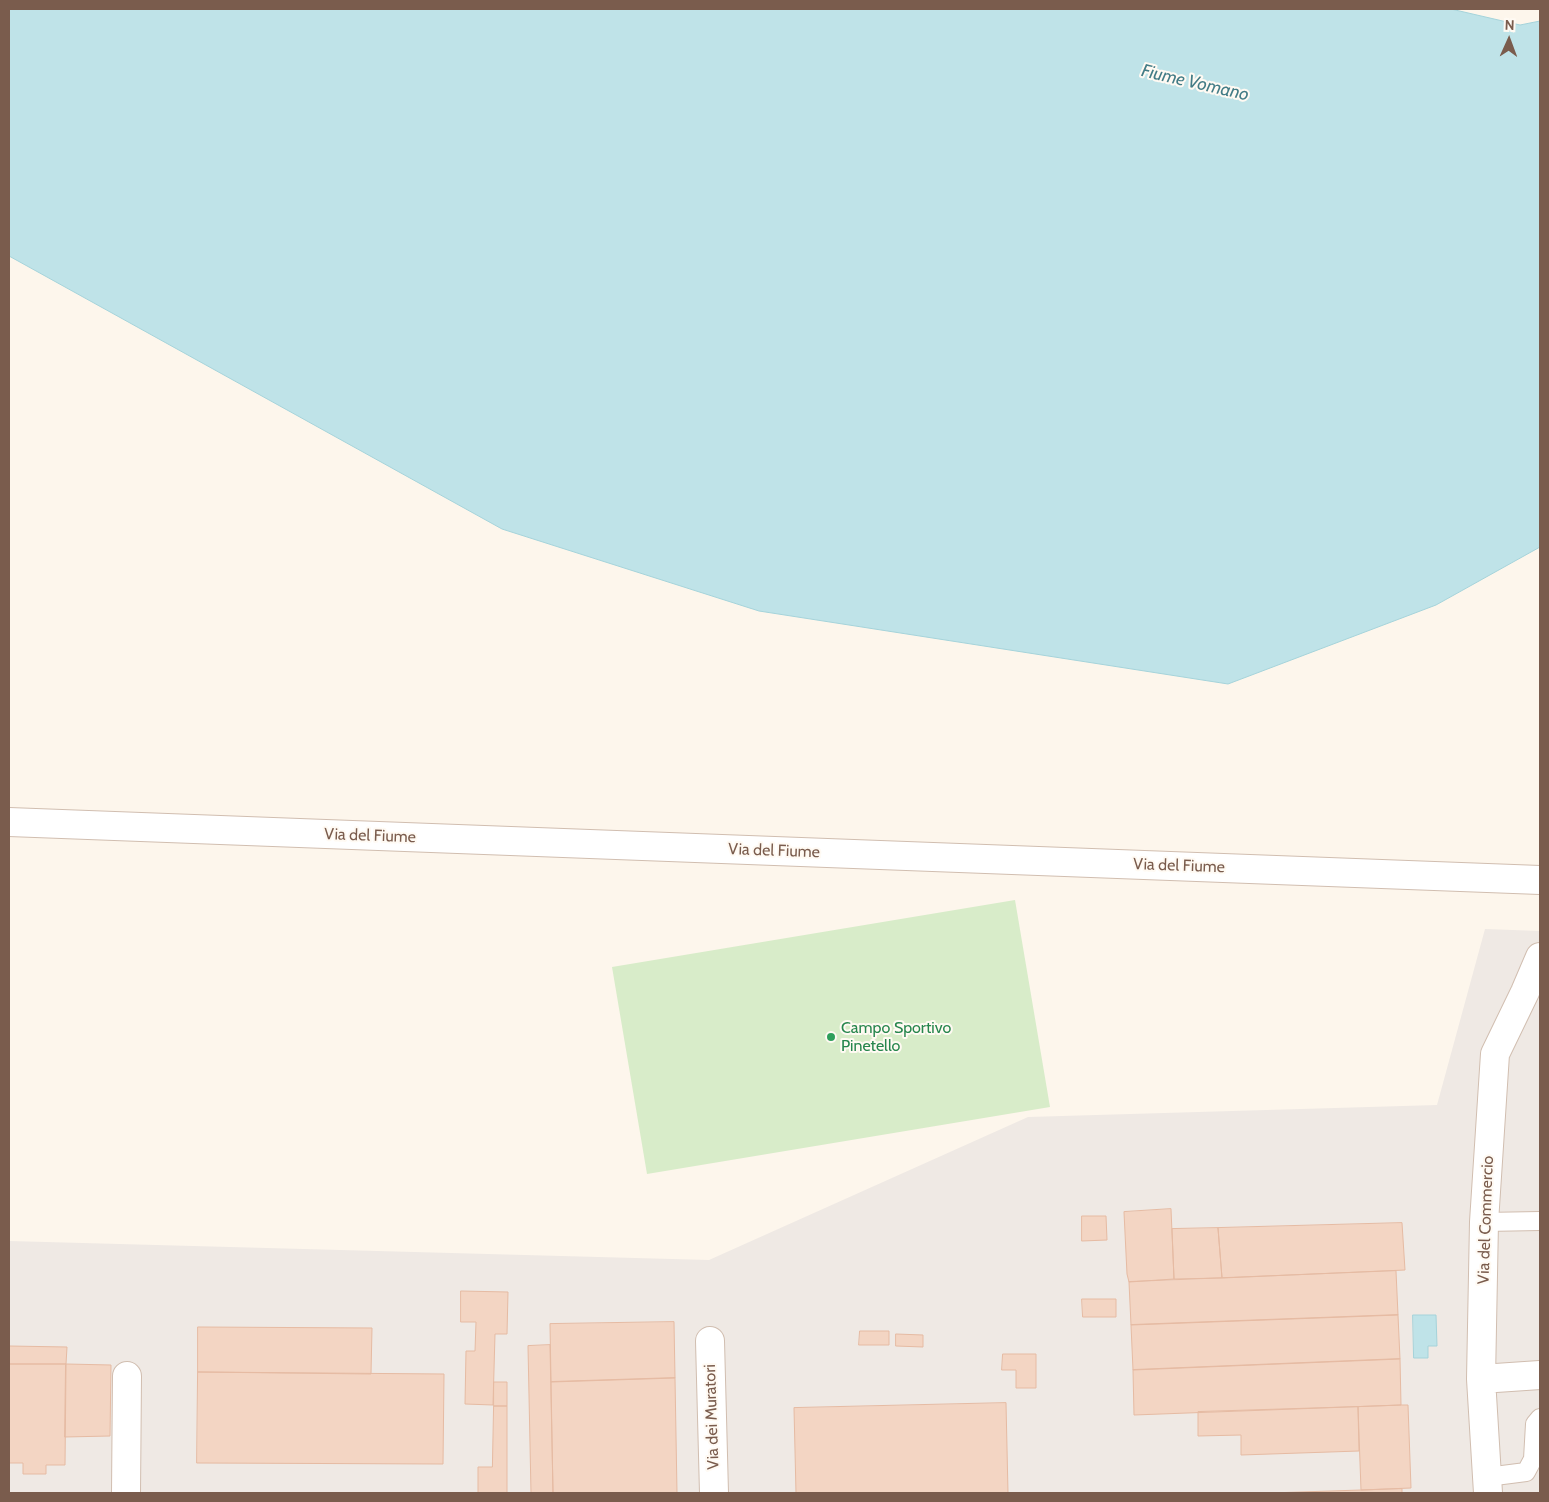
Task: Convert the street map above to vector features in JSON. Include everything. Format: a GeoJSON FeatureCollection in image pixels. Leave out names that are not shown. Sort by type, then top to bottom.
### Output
{"type":"FeatureCollection","features":[{"type":"Feature","properties":{"kind":"street","name":"Via del Fiume"},"geometry":{"type":"LineString","coordinates":[[9,822],[1540,880]]}},
{"type":"Feature","properties":{"kind":"street","name":"Via del Commercio"},"geometry":{"type":"LineString","coordinates":[[1487,1485],[1481,1379],[1484,1222],[1495,1054],[1540,957]]}},
{"type":"Feature","properties":{"kind":"street","name":"Via dei Muratori"},"geometry":{"type":"LineString","coordinates":[[710,1341],[714,1493]]}},
{"type":"Feature","properties":{"kind":"street"},"geometry":{"type":"LineString","coordinates":[[1481,1379],[1540,1375]]}},
{"type":"Feature","properties":{"kind":"street"},"geometry":{"type":"LineString","coordinates":[[126,1493],[127,1376]]}},
{"type":"Feature","properties":{"kind":"lane"},"geometry":{"type":"LineString","coordinates":[[1484,1222],[1540,1221]]}},
{"type":"Feature","properties":{"kind":"lane"},"geometry":{"type":"LineString","coordinates":[[1487,1485],[1526,1472],[1533,1459],[1535,1424],[1540,1418]]}},
{"type":"Feature","properties":{"kind":"shaded area"},"geometry":{"type":"Polygon","coordinates":[[[1485,929],[1540,931],[1540,1493],[9,1493],[9,1241],[709,1260],[1028,1117],[1437,1105],[1485,929]]]}},
{"type":"Feature","properties":{"kind":"green space","name":"Campo Sportivo Pinetello"},"geometry":{"type":"Polygon","coordinates":[[[1015,900],[1050,1107],[647,1174],[612,967],[1015,900]]]}},
{"type":"Feature","properties":{"kind":"water","name":"Fiume Vomano"},"geometry":{"type":"Polygon","coordinates":[[[9,9],[1451,9],[1520,25],[1540,21],[1540,547],[1436,605],[1228,684],[759,611],[502,529],[9,256],[9,9]]]}},
{"type":"Feature","properties":{"kind":"water"},"geometry":{"type":"Polygon","coordinates":[[[1413,1315],[1436,1315],[1437,1346],[1428,1346],[1428,1358],[1414,1358],[1413,1315]]]}},
{"type":"Feature","properties":{"kind":"building"},"geometry":{"type":"Polygon","coordinates":[[[1171,1209],[1174,1279],[1129,1282],[1124,1212],[1171,1209]]]}},
{"type":"Feature","properties":{"kind":"building"},"geometry":{"type":"Polygon","coordinates":[[[1082,1216],[1106,1216],[1107,1240],[1082,1241],[1082,1216]]]}},
{"type":"Feature","properties":{"kind":"building"},"geometry":{"type":"Polygon","coordinates":[[[1402,1223],[1405,1270],[1222,1278],[1218,1228],[1402,1223]]]}},
{"type":"Feature","properties":{"kind":"building"},"geometry":{"type":"Polygon","coordinates":[[[1218,1228],[1222,1278],[1174,1279],[1172,1229],[1218,1228]]]}},
{"type":"Feature","properties":{"kind":"building"},"geometry":{"type":"Polygon","coordinates":[[[1396,1271],[1398,1315],[1131,1325],[1129,1282],[1396,1271]]]}},
{"type":"Feature","properties":{"kind":"building"},"geometry":{"type":"Polygon","coordinates":[[[461,1291],[508,1292],[507,1334],[495,1334],[493,1405],[465,1404],[466,1351],[475,1351],[476,1322],[461,1322],[461,1291]]]}},
{"type":"Feature","properties":{"kind":"building"},"geometry":{"type":"Polygon","coordinates":[[[1082,1299],[1116,1299],[1116,1317],[1083,1317],[1082,1299]]]}},
{"type":"Feature","properties":{"kind":"building"},"geometry":{"type":"Polygon","coordinates":[[[1398,1315],[1400,1359],[1133,1370],[1131,1325],[1398,1315]]]}},
{"type":"Feature","properties":{"kind":"building"},"geometry":{"type":"Polygon","coordinates":[[[674,1322],[675,1378],[551,1382],[550,1324],[674,1322]]]}},
{"type":"Feature","properties":{"kind":"building"},"geometry":{"type":"Polygon","coordinates":[[[198,1327],[372,1328],[371,1374],[198,1372],[198,1327]]]}},
{"type":"Feature","properties":{"kind":"building"},"geometry":{"type":"Polygon","coordinates":[[[860,1331],[889,1331],[889,1345],[859,1345],[860,1331]]]}},
{"type":"Feature","properties":{"kind":"building"},"geometry":{"type":"Polygon","coordinates":[[[896,1334],[923,1335],[923,1347],[896,1346],[896,1334]]]}},
{"type":"Feature","properties":{"kind":"building"},"geometry":{"type":"Polygon","coordinates":[[[550,1345],[553,1493],[531,1493],[528,1346],[550,1345]]]}},
{"type":"Feature","properties":{"kind":"building"},"geometry":{"type":"Polygon","coordinates":[[[9,1346],[67,1347],[66,1364],[9,1364],[9,1346]]]}},
{"type":"Feature","properties":{"kind":"building"},"geometry":{"type":"Polygon","coordinates":[[[1003,1354],[1036,1354],[1036,1388],[1016,1388],[1016,1370],[1002,1370],[1003,1354]]]}},
{"type":"Feature","properties":{"kind":"building"},"geometry":{"type":"Polygon","coordinates":[[[1400,1359],[1401,1405],[1134,1415],[1133,1370],[1400,1359]]]}},
{"type":"Feature","properties":{"kind":"building"},"geometry":{"type":"Polygon","coordinates":[[[9,1364],[66,1364],[65,1465],[46,1465],[46,1474],[23,1474],[23,1463],[9,1463],[9,1364]]]}},
{"type":"Feature","properties":{"kind":"building"},"geometry":{"type":"Polygon","coordinates":[[[66,1364],[111,1365],[110,1436],[65,1437],[66,1364]]]}},
{"type":"Feature","properties":{"kind":"building"},"geometry":{"type":"Polygon","coordinates":[[[198,1372],[444,1374],[443,1464],[197,1463],[198,1372]]]}},
{"type":"Feature","properties":{"kind":"building"},"geometry":{"type":"Polygon","coordinates":[[[675,1378],[677,1493],[553,1493],[551,1382],[675,1378]]]}},
{"type":"Feature","properties":{"kind":"building"},"geometry":{"type":"Polygon","coordinates":[[[494,1382],[507,1382],[507,1406],[494,1406],[494,1382]]]}},
{"type":"Feature","properties":{"kind":"building"},"geometry":{"type":"Polygon","coordinates":[[[1006,1403],[1008,1493],[796,1493],[794,1408],[1006,1403]]]}},
{"type":"Feature","properties":{"kind":"building"},"geometry":{"type":"Polygon","coordinates":[[[1408,1405],[1411,1488],[1361,1490],[1358,1407],[1408,1405]]]}},
{"type":"Feature","properties":{"kind":"building"},"geometry":{"type":"Polygon","coordinates":[[[494,1406],[507,1406],[507,1493],[478,1493],[478,1467],[492,1467],[494,1406]]]}},
{"type":"Feature","properties":{"kind":"building"},"geometry":{"type":"Polygon","coordinates":[[[1358,1407],[1359,1451],[1241,1455],[1241,1435],[1198,1436],[1198,1412],[1358,1407]]]}},
{"type":"Feature","properties":{"kind":"building"},"geometry":{"type":"Polygon","coordinates":[[[1402,1489],[1402,1493],[1270,1493],[1361,1490],[1402,1489]]]}},
{"type":"Feature","properties":{"kind":"place","name":"Campo Sportivo Pinetello"},"geometry":{"type":"Point","coordinates":[831,1037]}}]}
